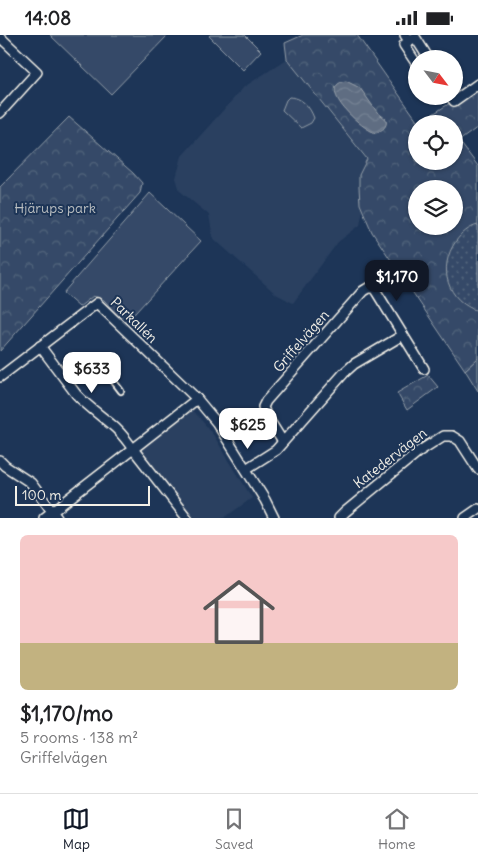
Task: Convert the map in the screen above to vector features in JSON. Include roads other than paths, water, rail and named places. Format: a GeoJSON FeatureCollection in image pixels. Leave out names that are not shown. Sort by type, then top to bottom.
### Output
{"type":"FeatureCollection","features":[{"type":"Feature","properties":{"kind":"street"},"geometry":{"type":"LineString","coordinates":[[0,37],[37,73],[0,113]]}},
{"type":"Feature","properties":{"kind":"street"},"geometry":{"type":"LineString","coordinates":[[408,51],[404,45],[407,38],[415,37],[423,50]]}},
{"type":"Feature","properties":{"kind":"street"},"geometry":{"type":"LineString","coordinates":[[463,94],[478,83]]}},
{"type":"Feature","properties":{"kind":"street","name":"Griffelvägen"},"geometry":{"type":"LineString","coordinates":[[283,442],[266,415],[263,407],[266,401],[363,291],[368,288],[374,288],[377,292],[424,369]]}},
{"type":"Feature","properties":{"kind":"street","name":"Parkallén"},"geometry":{"type":"LineString","coordinates":[[0,377],[97,303],[197,399]]}},
{"type":"Feature","properties":{"kind":"street"},"geometry":{"type":"LineString","coordinates":[[246,469],[276,450],[354,364],[403,335]]}},
{"type":"Feature","properties":{"kind":"street"},"geometry":{"type":"LineString","coordinates":[[40,346],[82,401],[117,429],[187,518]]}},
{"type":"Feature","properties":{"kind":"street"},"geometry":{"type":"LineString","coordinates":[[44,518],[55,515],[133,449],[197,399],[217,423],[274,518]]}},
{"type":"Feature","properties":{"kind":"street","name":"Katedervägen"},"geometry":{"type":"LineString","coordinates":[[339,518],[418,452],[443,436],[452,436],[460,441],[478,469]]}},
{"type":"Feature","properties":{"kind":"street"},"geometry":{"type":"LineString","coordinates":[[0,461],[31,483],[55,515]]}},
{"type":"Feature","properties":{"kind":"street"},"geometry":{"type":"LineString","coordinates":[[464,518],[478,509]]}},
{"type":"Feature","properties":{"kind":"lane"},"geometry":{"type":"LineString","coordinates":[[108,374],[121,391]]}},
{"type":"Feature","properties":{"kind":"water"},"geometry":{"type":"Polygon","coordinates":[[[346,81],[360,88],[377,112],[386,119],[385,126],[376,133],[352,117],[338,99],[335,91],[338,85],[346,81]]]}},
{"type":"Feature","properties":{"kind":"park label","name":"Hjärups park"},"geometry":{"type":"Point","coordinates":[55,208]}}]}
